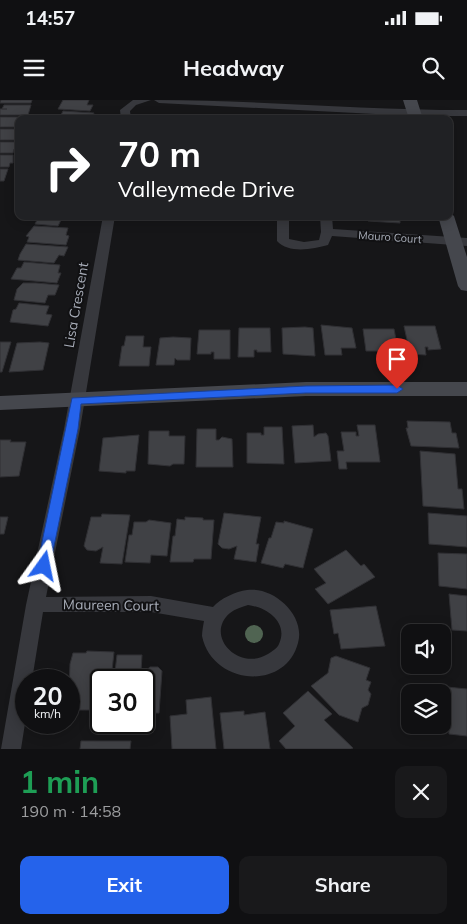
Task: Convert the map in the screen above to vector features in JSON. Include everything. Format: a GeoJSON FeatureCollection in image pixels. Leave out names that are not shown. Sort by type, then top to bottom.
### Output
{"type":"FeatureCollection","features":[{"type":"Feature","properties":{"kind":"street"},"geometry":{"type":"LineString","coordinates":[[126,115],[125,110],[133,104],[146,100]]}},
{"type":"Feature","properties":{"kind":"street"},"geometry":{"type":"LineString","coordinates":[[159,100],[467,114]]}},
{"type":"Feature","properties":{"kind":"street","name":"Lisa Crescent"},"geometry":{"type":"LineString","coordinates":[[11,749],[35,605],[72,429],[108,220]]}},
{"type":"Feature","properties":{"kind":"street"},"geometry":{"type":"LineString","coordinates":[[283,220],[283,241],[295,246],[312,246],[324,242],[327,232],[326,220]]}},
{"type":"Feature","properties":{"kind":"street"},"geometry":{"type":"LineString","coordinates":[[448,220],[460,242],[467,286]]}},
{"type":"Feature","properties":{"kind":"street","name":"Mauro Court"},"geometry":{"type":"LineString","coordinates":[[327,232],[460,242]]}},
{"type":"Feature","properties":{"kind":"street"},"geometry":{"type":"LineString","coordinates":[[0,403],[306,389],[467,389]]}},
{"type":"Feature","properties":{"kind":"street"},"geometry":{"type":"LineString","coordinates":[[247,597],[259,598],[281,610],[288,620],[290,632],[288,644],[282,654],[266,665],[247,668],[234,665],[223,658],[215,649],[211,638],[211,626],[215,615],[223,606],[234,600],[247,597]]}},
{"type":"Feature","properties":{"kind":"street","name":"Maureen Court"},"geometry":{"type":"LineString","coordinates":[[35,605],[71,603],[151,604],[215,615]]}},
{"type":"Feature","properties":{"kind":"building"},"geometry":{"type":"Polygon","coordinates":[[[1,100],[32,100],[31,103],[0,103],[1,100]]]}},
{"type":"Feature","properties":{"kind":"building"},"geometry":{"type":"Polygon","coordinates":[[[63,100],[89,100],[87,105],[93,105],[90,111],[58,109],[63,100]]]}},
{"type":"Feature","properties":{"kind":"building"},"geometry":{"type":"Polygon","coordinates":[[[4,105],[31,105],[28,115],[0,115],[0,109],[4,105]]]}},
{"type":"Feature","properties":{"kind":"building"},"geometry":{"type":"Polygon","coordinates":[[[63,111],[94,113],[93,115],[61,115],[63,111]]]}},
{"type":"Feature","properties":{"kind":"building"},"geometry":{"type":"Polygon","coordinates":[[[0,117],[15,117],[15,127],[0,127],[0,117]]]}},
{"type":"Feature","properties":{"kind":"building"},"geometry":{"type":"Polygon","coordinates":[[[0,129],[15,129],[15,140],[0,140],[0,129]]]}},
{"type":"Feature","properties":{"kind":"building"},"geometry":{"type":"Polygon","coordinates":[[[0,142],[15,142],[13,153],[0,153],[0,142]]]}},
{"type":"Feature","properties":{"kind":"building"},"geometry":{"type":"Polygon","coordinates":[[[0,155],[13,155],[13,163],[10,163],[9,167],[0,167],[0,155]]]}},
{"type":"Feature","properties":{"kind":"building"},"geometry":{"type":"Polygon","coordinates":[[[0,169],[8,169],[4,181],[0,181],[0,169]]]}},
{"type":"Feature","properties":{"kind":"building"},"geometry":{"type":"Polygon","coordinates":[[[37,220],[61,220],[58,226],[35,224],[37,220]]]}},
{"type":"Feature","properties":{"kind":"building"},"geometry":{"type":"Polygon","coordinates":[[[400,220],[400,223],[368,221],[400,220]]]}},
{"type":"Feature","properties":{"kind":"building"},"geometry":{"type":"Polygon","coordinates":[[[34,226],[68,228],[66,235],[69,236],[66,245],[27,242],[29,237],[26,236],[34,226]]]}},
{"type":"Feature","properties":{"kind":"building"},"geometry":{"type":"Polygon","coordinates":[[[26,244],[68,247],[64,256],[59,255],[54,263],[18,260],[26,244]]]}},
{"type":"Feature","properties":{"kind":"building"},"geometry":{"type":"Polygon","coordinates":[[[24,262],[60,265],[58,273],[61,273],[57,283],[11,279],[17,268],[21,268],[24,262]]]}},
{"type":"Feature","properties":{"kind":"building"},"geometry":{"type":"Polygon","coordinates":[[[23,283],[59,285],[55,295],[48,295],[45,303],[14,300],[17,289],[23,283]]]}},
{"type":"Feature","properties":{"kind":"building"},"geometry":{"type":"Polygon","coordinates":[[[19,303],[49,306],[46,314],[52,315],[48,326],[10,322],[13,310],[16,309],[19,303]]]}},
{"type":"Feature","properties":{"kind":"building"},"geometry":{"type":"Polygon","coordinates":[[[321,325],[352,328],[356,348],[341,348],[342,355],[325,355],[321,325]]]}},
{"type":"Feature","properties":{"kind":"building"},"geometry":{"type":"Polygon","coordinates":[[[404,326],[435,326],[441,349],[428,350],[428,347],[425,347],[426,355],[410,354],[404,326]]]}},
{"type":"Feature","properties":{"kind":"building"},"geometry":{"type":"Polygon","coordinates":[[[239,328],[270,328],[271,352],[257,352],[257,350],[254,350],[254,357],[238,357],[239,328]]]}},
{"type":"Feature","properties":{"kind":"building"},"geometry":{"type":"Polygon","coordinates":[[[282,328],[313,328],[315,356],[283,354],[282,328]]]}},
{"type":"Feature","properties":{"kind":"building"},"geometry":{"type":"Polygon","coordinates":[[[363,329],[394,329],[399,355],[382,355],[381,351],[366,351],[363,329]]]}},
{"type":"Feature","properties":{"kind":"building"},"geometry":{"type":"Polygon","coordinates":[[[199,330],[230,330],[230,359],[214,359],[214,352],[211,352],[211,354],[197,354],[199,330]]]}},
{"type":"Feature","properties":{"kind":"building"},"geometry":{"type":"Polygon","coordinates":[[[126,336],[144,336],[143,347],[151,347],[149,366],[119,366],[122,346],[124,346],[126,336]]]}},
{"type":"Feature","properties":{"kind":"building"},"geometry":{"type":"Polygon","coordinates":[[[160,338],[191,338],[190,360],[177,360],[175,358],[174,365],[156,365],[160,338]]]}},
{"type":"Feature","properties":{"kind":"building"},"geometry":{"type":"Polygon","coordinates":[[[0,342],[11,342],[2,372],[0,372],[0,342]]]}},
{"type":"Feature","properties":{"kind":"building"},"geometry":{"type":"Polygon","coordinates":[[[17,343],[49,343],[43,370],[9,372],[17,343]]]}},
{"type":"Feature","properties":{"kind":"building"},"geometry":{"type":"Polygon","coordinates":[[[407,421],[450,422],[452,433],[456,433],[459,448],[411,446],[406,428],[408,428],[407,421]]]}},
{"type":"Feature","properties":{"kind":"building"},"geometry":{"type":"Polygon","coordinates":[[[313,425],[314,437],[318,434],[326,433],[328,436],[331,461],[295,463],[292,426],[313,425]]]}},
{"type":"Feature","properties":{"kind":"building"},"geometry":{"type":"Polygon","coordinates":[[[357,425],[375,425],[380,462],[346,462],[347,469],[339,469],[337,451],[344,451],[341,432],[356,432],[356,436],[359,436],[357,425]]]}},
{"type":"Feature","properties":{"kind":"building"},"geometry":{"type":"Polygon","coordinates":[[[264,427],[282,427],[284,464],[247,463],[247,433],[261,433],[261,435],[264,435],[264,427]]]}},
{"type":"Feature","properties":{"kind":"building"},"geometry":{"type":"Polygon","coordinates":[[[197,429],[216,429],[216,440],[222,437],[232,439],[233,467],[196,467],[197,429]]]}},
{"type":"Feature","properties":{"kind":"building"},"geometry":{"type":"Polygon","coordinates":[[[149,431],[169,431],[169,436],[185,436],[184,464],[173,464],[170,466],[148,464],[149,431]]]}},
{"type":"Feature","properties":{"kind":"building"},"geometry":{"type":"Polygon","coordinates":[[[139,435],[135,471],[126,471],[126,473],[99,471],[103,438],[139,435]]]}},
{"type":"Feature","properties":{"kind":"building"},"geometry":{"type":"Polygon","coordinates":[[[0,440],[26,442],[19,476],[0,477],[0,440]]]}},
{"type":"Feature","properties":{"kind":"building"},"geometry":{"type":"Polygon","coordinates":[[[420,451],[455,454],[458,489],[462,489],[464,509],[423,506],[420,451]]]}},
{"type":"Feature","properties":{"kind":"building"},"geometry":{"type":"Polygon","coordinates":[[[224,513],[261,517],[256,544],[259,544],[256,562],[234,559],[237,546],[229,549],[222,548],[218,544],[224,513]]]}},
{"type":"Feature","properties":{"kind":"building"},"geometry":{"type":"Polygon","coordinates":[[[428,513],[467,516],[467,547],[429,544],[428,513]]]}},
{"type":"Feature","properties":{"kind":"building"},"geometry":{"type":"Polygon","coordinates":[[[102,514],[130,515],[122,564],[100,563],[103,547],[96,551],[87,550],[84,546],[91,517],[101,517],[102,514]]]}},
{"type":"Feature","properties":{"kind":"building"},"geometry":{"type":"Polygon","coordinates":[[[0,517],[8,517],[4,534],[0,534],[0,517]]]}},
{"type":"Feature","properties":{"kind":"building"},"geometry":{"type":"Polygon","coordinates":[[[185,517],[214,520],[211,559],[194,559],[193,562],[170,562],[177,519],[185,520],[185,517]]]}},
{"type":"Feature","properties":{"kind":"building"},"geometry":{"type":"Polygon","coordinates":[[[149,520],[171,523],[167,556],[151,555],[150,563],[125,562],[129,535],[132,535],[134,522],[146,522],[149,520]]]}},
{"type":"Feature","properties":{"kind":"building"},"geometry":{"type":"Polygon","coordinates":[[[284,521],[313,529],[303,568],[285,564],[283,568],[261,563],[276,522],[284,523],[284,521]]]}},
{"type":"Feature","properties":{"kind":"building"},"geometry":{"type":"Polygon","coordinates":[[[346,550],[361,566],[364,564],[375,577],[328,604],[315,589],[326,583],[314,569],[346,550]]]}},
{"type":"Feature","properties":{"kind":"building"},"geometry":{"type":"Polygon","coordinates":[[[438,553],[467,554],[467,589],[439,586],[438,553]]]}},
{"type":"Feature","properties":{"kind":"building"},"geometry":{"type":"Polygon","coordinates":[[[449,594],[467,596],[467,631],[452,630],[449,594]]]}},
{"type":"Feature","properties":{"kind":"building"},"geometry":{"type":"Polygon","coordinates":[[[376,606],[385,646],[341,649],[338,633],[334,634],[330,610],[376,606]]]}},
{"type":"Feature","properties":{"kind":"building"},"geometry":{"type":"Polygon","coordinates":[[[87,651],[114,652],[112,669],[90,669],[90,710],[80,710],[80,669],[70,669],[70,664],[73,653],[86,653],[87,651]]]}},
{"type":"Feature","properties":{"kind":"building"},"geometry":{"type":"Polygon","coordinates":[[[117,655],[142,655],[141,669],[115,669],[117,655]]]}},
{"type":"Feature","properties":{"kind":"building"},"geometry":{"type":"Polygon","coordinates":[[[336,656],[370,668],[366,680],[371,682],[368,690],[371,694],[368,705],[362,708],[358,722],[339,715],[311,686],[328,673],[331,658],[336,656]]]}},
{"type":"Feature","properties":{"kind":"building"},"geometry":{"type":"Polygon","coordinates":[[[150,667],[158,667],[162,671],[159,713],[155,713],[155,669],[148,669],[150,667]]]}},
{"type":"Feature","properties":{"kind":"building"},"geometry":{"type":"Polygon","coordinates":[[[451,687],[467,689],[467,736],[449,734],[451,734],[451,687]]]}},
{"type":"Feature","properties":{"kind":"building"},"geometry":{"type":"Polygon","coordinates":[[[308,691],[332,714],[324,720],[353,748],[286,749],[279,741],[295,726],[283,713],[308,691]]]}},
{"type":"Feature","properties":{"kind":"building"},"geometry":{"type":"Polygon","coordinates":[[[211,697],[216,749],[172,749],[170,716],[187,714],[186,700],[211,697]]]}},
{"type":"Feature","properties":{"kind":"building"},"geometry":{"type":"Polygon","coordinates":[[[244,711],[244,715],[265,712],[270,749],[224,749],[220,713],[244,711]]]}},
{"type":"Feature","properties":{"kind":"building"},"geometry":{"type":"Polygon","coordinates":[[[81,741],[131,741],[130,749],[80,749],[81,741]]]}},
{"type":"Feature","properties":{"kind":"route"},"geometry":{"type":"LineString","coordinates":[[44,566],[72,429],[76,400],[306,389],[397,389]]}}]}
